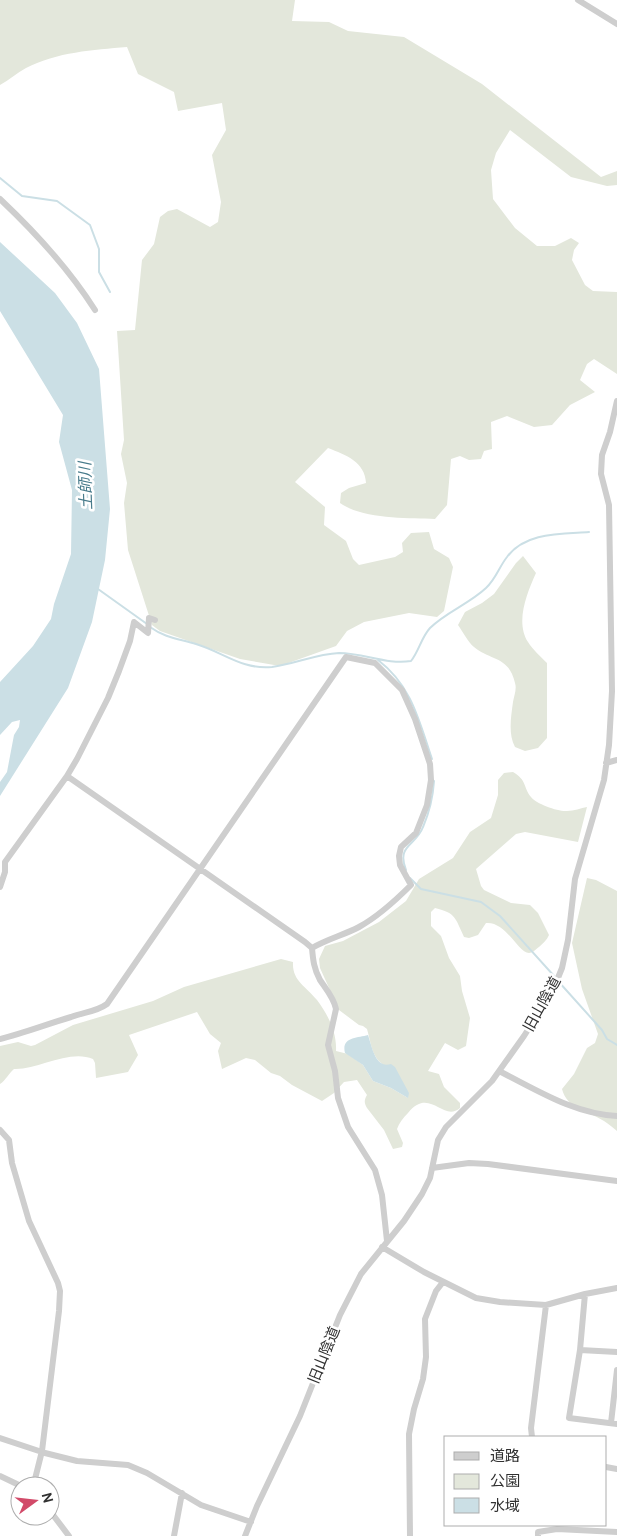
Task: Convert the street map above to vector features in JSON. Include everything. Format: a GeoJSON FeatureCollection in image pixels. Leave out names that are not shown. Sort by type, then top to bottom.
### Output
{"type":"FeatureCollection","features":[{"type":"Feature","properties":{"kind":"street"},"geometry":{"type":"LineString","coordinates":[[578,0],[617,24]]}},
{"type":"Feature","properties":{"kind":"street"},"geometry":{"type":"LineString","coordinates":[[0,199],[71,274],[95,310]]}},
{"type":"Feature","properties":{"kind":"street","name":"旧山陰道"},"geometry":{"type":"LineString","coordinates":[[246,1536],[257,1506],[300,1416],[340,1314],[361,1274],[422,1194],[430,1178],[438,1140],[446,1127],[492,1082],[524,1036],[552,990],[562,968],[568,940],[575,880],[604,780],[609,745],[612,691],[612,631],[609,505],[601,474],[602,455],[614,433],[617,401]]}},
{"type":"Feature","properties":{"kind":"street"},"geometry":{"type":"LineString","coordinates":[[0,886],[5,872],[5,862],[67,776],[108,698],[130,642],[134,622],[148,633],[149,618],[155,620]]}},
{"type":"Feature","properties":{"kind":"street"},"geometry":{"type":"LineString","coordinates":[[0,1039],[73,1016],[100,1010],[107,1004],[346,657],[375,663],[402,690],[415,719],[430,764],[431,780],[427,805],[416,833],[401,847],[399,856],[400,865],[411,884],[385,909],[359,927],[312,948]]}},
{"type":"Feature","properties":{"kind":"street"},"geometry":{"type":"LineString","coordinates":[[606,763],[617,760]]}},
{"type":"Feature","properties":{"kind":"street"},"geometry":{"type":"LineString","coordinates":[[67,776],[312,948],[314,965],[320,979],[335,1003],[336,1009],[328,1044],[335,1071],[340,1104],[348,1127],[375,1170],[382,1195],[387,1241]]}},
{"type":"Feature","properties":{"kind":"street"},"geometry":{"type":"LineString","coordinates":[[499,1071],[566,1105],[588,1112],[617,1116]]}},
{"type":"Feature","properties":{"kind":"street"},"geometry":{"type":"LineString","coordinates":[[0,1130],[9,1140],[12,1163],[29,1221],[58,1282],[60,1291],[42,1451],[37,1476]]}},
{"type":"Feature","properties":{"kind":"street"},"geometry":{"type":"LineString","coordinates":[[432,1168],[469,1163],[488,1164],[617,1181]]}},
{"type":"Feature","properties":{"kind":"street"},"geometry":{"type":"LineString","coordinates":[[382,1247],[443,1282],[476,1298],[500,1302],[546,1305],[617,1288]]}},
{"type":"Feature","properties":{"kind":"street"},"geometry":{"type":"LineString","coordinates":[[410,1536],[408,1434],[423,1379],[426,1357],[425,1319],[436,1291],[443,1282]]}},
{"type":"Feature","properties":{"kind":"street"},"geometry":{"type":"LineString","coordinates":[[586,1294],[580,1350],[569,1418],[614,1424],[617,1370]]}},
{"type":"Feature","properties":{"kind":"street"},"geometry":{"type":"LineString","coordinates":[[532,1436],[531,1428],[546,1305]]}},
{"type":"Feature","properties":{"kind":"street"},"geometry":{"type":"LineString","coordinates":[[580,1350],[617,1352]]}},
{"type":"Feature","properties":{"kind":"street"},"geometry":{"type":"LineString","coordinates":[[0,1438],[77,1461],[128,1465],[147,1473],[201,1505],[251,1522]]}},
{"type":"Feature","properties":{"kind":"street"},"geometry":{"type":"LineString","coordinates":[[174,1536],[182,1493]]}},
{"type":"Feature","properties":{"kind":"street"},"geometry":{"type":"LineString","coordinates":[[60,1524],[69,1536]]}},
{"type":"Feature","properties":{"kind":"street"},"geometry":{"type":"LineString","coordinates":[[538,1536],[538,1532],[557,1529],[579,1533],[617,1532]]}},
{"type":"Feature","properties":{"kind":"green space"},"geometry":{"type":"Polygon","coordinates":[[[0,0],[295,0],[292,21],[329,22],[348,31],[404,37],[482,84],[601,177],[617,171],[617,185],[607,186],[571,177],[510,130],[496,153],[491,170],[493,199],[515,228],[537,246],[555,246],[571,238],[579,243],[574,250],[572,260],[585,285],[593,291],[617,292],[617,374],[594,359],[587,364],[580,380],[595,392],[570,405],[552,425],[534,427],[507,416],[491,422],[492,449],[484,451],[481,459],[469,460],[460,456],[451,459],[447,505],[435,519],[373,515],[349,508],[340,503],[341,493],[349,488],[366,483],[365,476],[353,460],[328,448],[295,482],[325,507],[324,525],[346,541],[353,559],[359,565],[395,557],[403,552],[402,543],[411,533],[429,532],[434,549],[449,558],[453,567],[444,611],[437,617],[409,613],[364,622],[347,631],[336,646],[280,666],[240,659],[160,631],[152,625],[128,550],[124,503],[127,483],[121,454],[124,440],[117,331],[135,330],[142,260],[154,244],[160,217],[168,211],[177,209],[210,227],[218,222],[221,202],[212,155],[226,130],[222,103],[178,111],[174,92],[138,74],[127,47],[101,49],[50,58],[26,68],[0,85],[0,0]]]}},
{"type":"Feature","properties":{"kind":"green space"},"geometry":{"type":"Polygon","coordinates":[[[523,556],[536,573],[529,589],[522,617],[522,626],[532,648],[547,663],[547,738],[538,748],[525,751],[515,747],[511,737],[511,719],[516,688],[512,674],[504,663],[474,647],[458,625],[465,612],[494,594],[523,556]]]}},
{"type":"Feature","properties":{"kind":"green space"},"geometry":{"type":"Polygon","coordinates":[[[513,772],[523,781],[531,797],[542,805],[563,811],[587,807],[578,842],[525,832],[516,834],[476,869],[484,890],[511,903],[530,905],[538,913],[549,935],[532,952],[525,952],[500,927],[493,924],[486,923],[478,935],[469,938],[464,937],[451,914],[435,908],[431,912],[431,926],[441,936],[449,958],[460,976],[462,991],[470,1018],[466,1046],[458,1050],[445,1043],[428,1071],[439,1074],[444,1087],[460,1103],[460,1108],[448,1111],[430,1104],[423,1103],[416,1106],[403,1119],[397,1129],[403,1143],[402,1147],[393,1149],[384,1130],[366,1106],[365,1098],[367,1095],[357,1080],[344,1082],[334,1093],[322,1101],[292,1085],[280,1076],[271,1073],[255,1060],[246,1058],[222,1069],[218,1051],[221,1043],[210,1034],[197,1012],[129,1035],[138,1055],[128,1072],[96,1078],[93,1059],[74,1056],[14,1069],[0,1084],[0,1046],[18,1042],[31,1046],[35,1045],[73,1025],[153,1001],[184,987],[281,959],[293,962],[293,969],[297,979],[317,1000],[325,1012],[335,1037],[336,1051],[348,1054],[363,1065],[373,1081],[391,1088],[408,1098],[386,1066],[375,1055],[367,1029],[339,1010],[320,968],[319,959],[325,946],[343,941],[379,922],[406,901],[419,879],[453,858],[470,832],[491,818],[498,795],[498,780],[504,773],[513,772]]]}},
{"type":"Feature","properties":{"kind":"green space"},"geometry":{"type":"Polygon","coordinates":[[[587,878],[596,880],[617,891],[617,1131],[604,1121],[573,1105],[568,1101],[562,1089],[574,1074],[587,1048],[595,1043],[598,1034],[582,989],[572,943],[587,878]]]}},
{"type":"Feature","properties":{"kind":"water","name":"土師川"},"geometry":{"type":"Polygon","coordinates":[[[0,242],[55,293],[77,323],[99,369],[110,509],[105,560],[92,622],[68,688],[0,796],[0,782],[7,772],[14,735],[19,727],[20,720],[12,722],[0,735],[0,682],[33,646],[51,619],[54,604],[71,554],[72,490],[59,442],[63,415],[0,311],[0,242]]]}},
{"type":"Feature","properties":{"kind":"water"},"geometry":{"type":"Polygon","coordinates":[[[368,1035],[378,1060],[381,1063],[391,1064],[395,1067],[409,1093],[408,1098],[391,1088],[373,1081],[363,1065],[345,1053],[345,1044],[348,1041],[368,1035]]]}},
{"type":"Feature","properties":{"kind":"waterway"},"geometry":{"type":"LineString","coordinates":[[0,178],[22,196],[57,201],[90,225],[99,249],[99,272],[110,292]]}},
{"type":"Feature","properties":{"kind":"waterway"},"geometry":{"type":"LineString","coordinates":[[150,627],[167,636],[206,647],[251,666],[281,666],[322,655],[339,653],[384,660],[411,661],[430,628],[486,588],[507,557],[523,543],[555,534],[589,532]]}},
{"type":"Feature","properties":{"kind":"waterway"},"geometry":{"type":"LineString","coordinates":[[98,589],[147,624]]}},
{"type":"Feature","properties":{"kind":"waterway"},"geometry":{"type":"LineString","coordinates":[[378,660],[390,670],[407,693],[432,759]]}},
{"type":"Feature","properties":{"kind":"waterway"},"geometry":{"type":"LineString","coordinates":[[406,870],[403,855],[423,827],[433,793],[434,781]]}},
{"type":"Feature","properties":{"kind":"waterway"},"geometry":{"type":"LineString","coordinates":[[410,878],[421,889],[481,902],[500,916],[555,977]]}},
{"type":"Feature","properties":{"kind":"waterway"},"geometry":{"type":"LineString","coordinates":[[558,981],[602,1030],[607,1039],[617,1045]]}}]}
